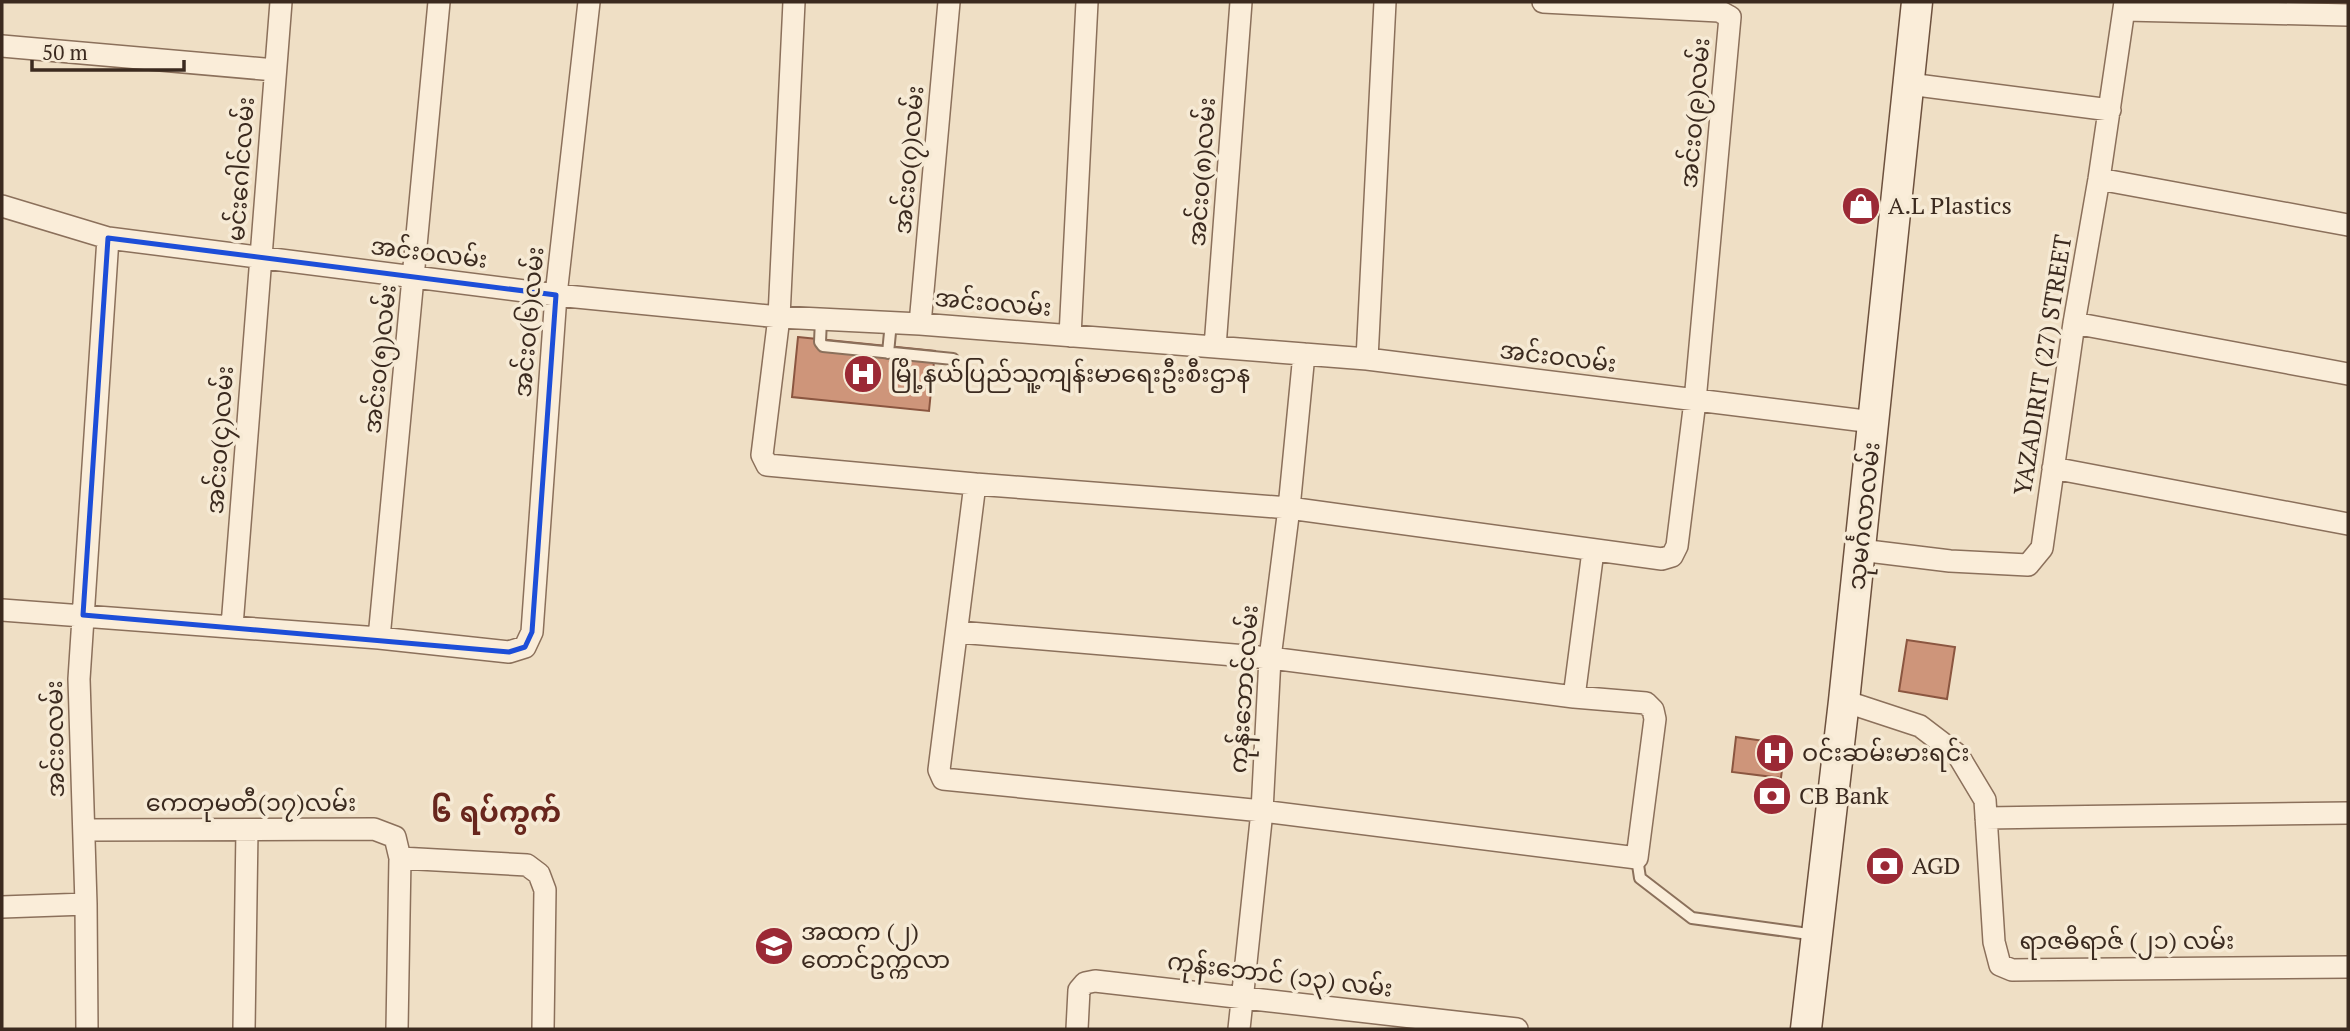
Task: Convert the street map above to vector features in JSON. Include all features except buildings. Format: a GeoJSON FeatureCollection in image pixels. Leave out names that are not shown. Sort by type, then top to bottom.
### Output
{"type":"FeatureCollection","features":[{"type":"Feature","properties":{"kind":"main road","name":"သုမင်္ဂလာလမ်း"},"geometry":{"type":"LineString","coordinates":[[1806,1029],[1844,701],[1917,2]]}},
{"type":"Feature","properties":{"kind":"street","name":"မင်းဂေါင်လမ်း"},"geometry":{"type":"LineString","coordinates":[[261,257],[281,2]]}},
{"type":"Feature","properties":{"kind":"street","name":"အင်းဝ(၅)လမ်း"},"geometry":{"type":"LineString","coordinates":[[379,638],[439,2]]}},
{"type":"Feature","properties":{"kind":"street","name":"အင်းဝ(၆)လမ်း"},"geometry":{"type":"LineString","coordinates":[[379,638],[509,652],[525,647],[532,632],[556,295],[589,2]]}},
{"type":"Feature","properties":{"kind":"street"},"geometry":{"type":"LineString","coordinates":[[794,2],[779,317],[762,456],[767,465],[1289,508],[1662,559],[1672,556],[1677,546],[1695,401]]}},
{"type":"Feature","properties":{"kind":"street","name":"အင်းဝ(၇)လမ်း"},"geometry":{"type":"LineString","coordinates":[[920,324],[949,2]]}},
{"type":"Feature","properties":{"kind":"street"},"geometry":{"type":"LineString","coordinates":[[1070,336],[1087,2]]}},
{"type":"Feature","properties":{"kind":"street","name":"အင်းဝ(၈)လမ်း"},"geometry":{"type":"LineString","coordinates":[[1215,347],[1241,2]]}},
{"type":"Feature","properties":{"kind":"street"},"geometry":{"type":"LineString","coordinates":[[1367,359],[1385,2]]}},
{"type":"Feature","properties":{"kind":"street","name":"အင်းဝ(၉)လမ်း"},"geometry":{"type":"LineString","coordinates":[[1543,2],[1719,11],[1730,17],[1695,401]]}},
{"type":"Feature","properties":{"kind":"street"},"geometry":{"type":"LineString","coordinates":[[2125,6],[2348,15]]}},
{"type":"Feature","properties":{"kind":"street","name":"YAZADIRIT (27) STREET"},"geometry":{"type":"LineString","coordinates":[[1860,550],[1950,561],[2028,565],[2042,548],[2074,323],[2125,6]]}},
{"type":"Feature","properties":{"kind":"street"},"geometry":{"type":"LineString","coordinates":[[2,46],[275,70]]}},
{"type":"Feature","properties":{"kind":"street"},"geometry":{"type":"LineString","coordinates":[[1909,84],[2110,110]]}},
{"type":"Feature","properties":{"kind":"street"},"geometry":{"type":"LineString","coordinates":[[2099,179],[2348,225]]}},
{"type":"Feature","properties":{"kind":"street","name":"အင်းဝလမ်း"},"geometry":{"type":"LineString","coordinates":[[2,206],[108,238],[556,295],[779,317],[920,324],[1367,359],[1873,422]]}},
{"type":"Feature","properties":{"kind":"street","name":"အင်းဝလမ်း"},"geometry":{"type":"LineString","coordinates":[[87,1029],[79,679],[108,238]]}},
{"type":"Feature","properties":{"kind":"street","name":"အင်းဝ(၄)လမ်း"},"geometry":{"type":"LineString","coordinates":[[232,626],[261,257]]}},
{"type":"Feature","properties":{"kind":"street"},"geometry":{"type":"LineString","coordinates":[[2074,323],[2348,374]]}},
{"type":"Feature","properties":{"kind":"street","name":"ကုန်းဘောင်လမ်း"},"geometry":{"type":"LineString","coordinates":[[1239,1029],[1262,811],[1270,658],[1289,508],[1304,354]]}},
{"type":"Feature","properties":{"kind":"street"},"geometry":{"type":"LineString","coordinates":[[2053,468],[2348,524]]}},
{"type":"Feature","properties":{"kind":"street"},"geometry":{"type":"LineString","coordinates":[[958,632],[1270,658],[1574,697],[1646,703],[1653,709],[1655,719],[1637,858],[1262,811],[943,779],[940,770],[975,484]]}},
{"type":"Feature","properties":{"kind":"street"},"geometry":{"type":"LineString","coordinates":[[1574,697],[1593,551]]}},
{"type":"Feature","properties":{"kind":"street"},"geometry":{"type":"LineString","coordinates":[[2,610],[379,638]]}},
{"type":"Feature","properties":{"kind":"street","name":"ရာဇဓိရာဇ် (၂၁) လမ်း"},"geometry":{"type":"LineString","coordinates":[[1844,701],[1920,726],[1958,755],[1985,800],[1994,942],[2000,964],[2012,970],[2348,967]]}},
{"type":"Feature","properties":{"kind":"street"},"geometry":{"type":"LineString","coordinates":[[1986,818],[2348,813]]}},
{"type":"Feature","properties":{"kind":"street","name":"ကေတုမတီ(၁၇)လမ်း"},"geometry":{"type":"LineString","coordinates":[[84,830],[374,829],[395,837],[400,858]]}},
{"type":"Feature","properties":{"kind":"street"},"geometry":{"type":"LineString","coordinates":[[244,1029],[247,831]]}},
{"type":"Feature","properties":{"kind":"street"},"geometry":{"type":"LineString","coordinates":[[397,1029],[400,858],[527,865],[539,873],[545,890],[543,1029]]}},
{"type":"Feature","properties":{"kind":"street"},"geometry":{"type":"LineString","coordinates":[[2,906],[86,904]]}},
{"type":"Feature","properties":{"kind":"street","name":"ကုန်းဘောင် (၁၃) လမ်း"},"geometry":{"type":"LineString","coordinates":[[1076,1029],[1079,990],[1085,983],[1095,981],[1517,1029]]}},
{"type":"Feature","properties":{"kind":"lane"},"geometry":{"type":"LineString","coordinates":[[821,319],[820,342],[823,346],[953,359]]}},
{"type":"Feature","properties":{"kind":"lane"},"geometry":{"type":"LineString","coordinates":[[888,353],[891,322]]}},
{"type":"Feature","properties":{"kind":"lane"},"geometry":{"type":"LineString","coordinates":[[1637,858],[1640,878],[1692,918],[1817,935]]}},
{"type":"Feature","properties":{"kind":"highlighted area"},"geometry":{"type":"Polygon","coordinates":[[[108,238],[556,295],[532,632],[525,647],[509,652],[83,615],[108,238]]]}},
{"type":"Feature","properties":{"kind":"place","name":"A.L Plastics"},"geometry":{"type":"Point","coordinates":[1861,206]}},
{"type":"Feature","properties":{"kind":"place","name":"မြို့နယ်ပြည်သူ့ကျန်းမာရေးဦးစီးဌာန"},"geometry":{"type":"Point","coordinates":[863,374]}},
{"type":"Feature","properties":{"kind":"place","name":"ဝင်းဆမ်းမားရင်း"},"geometry":{"type":"Point","coordinates":[1775,753]}},
{"type":"Feature","properties":{"kind":"place","name":"CB Bank"},"geometry":{"type":"Point","coordinates":[1772,796]}},
{"type":"Feature","properties":{"kind":"place","name":"AGD"},"geometry":{"type":"Point","coordinates":[1885,866]}},
{"type":"Feature","properties":{"kind":"place","name":"အထက (၂) တောင်ဥက္ကလာ"},"geometry":{"type":"Point","coordinates":[774,946]}},
{"type":"Feature","properties":{"kind":"district","name":"၆ ရပ်ကွက်"},"geometry":{"type":"Point","coordinates":[496,812]}}]}
